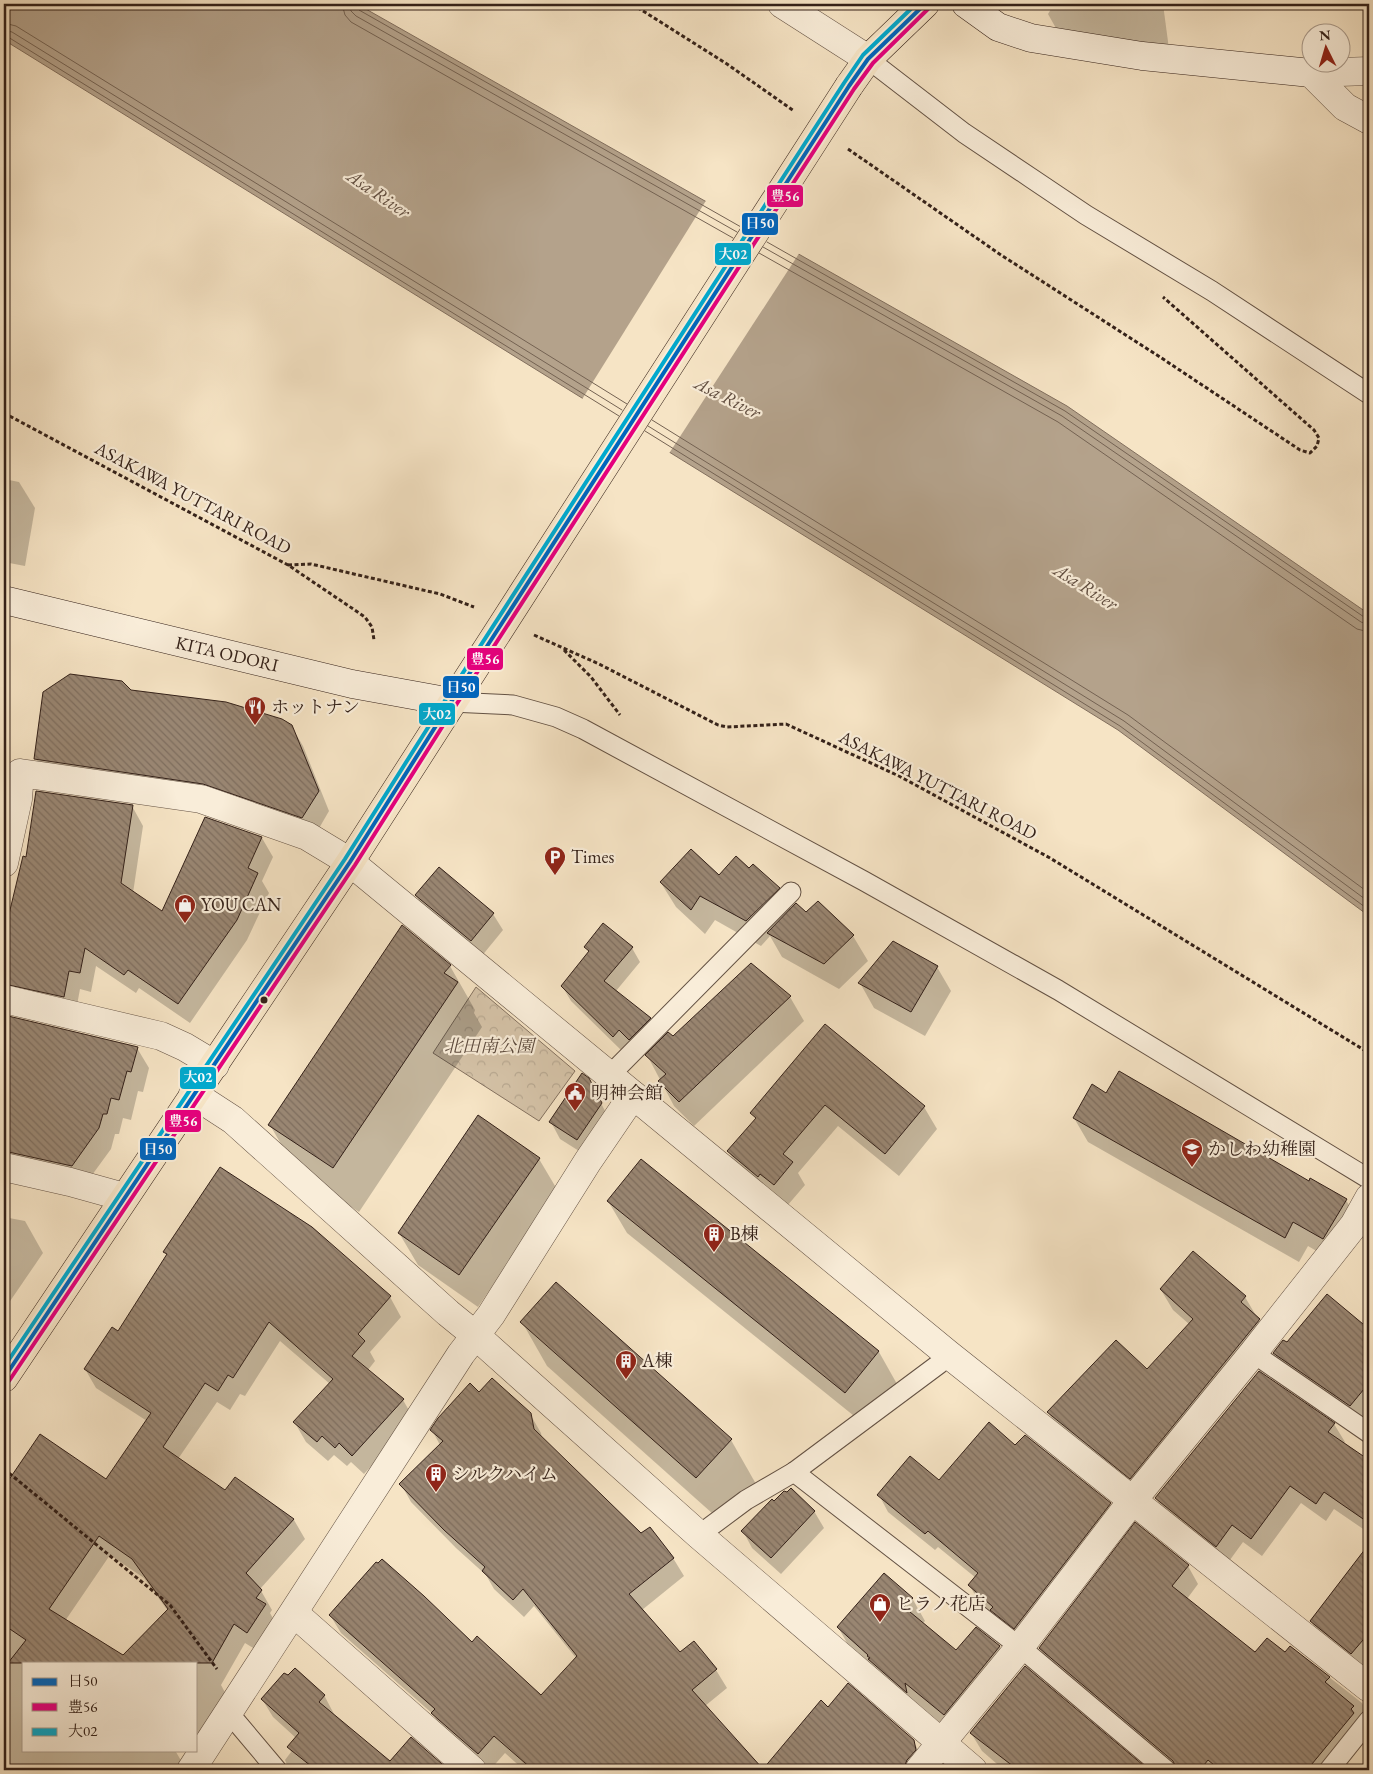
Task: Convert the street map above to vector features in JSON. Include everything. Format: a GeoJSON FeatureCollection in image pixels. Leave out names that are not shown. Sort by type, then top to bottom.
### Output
{"type":"FeatureCollection","features":[{"type":"Feature","properties":{"kind":"highway"},"geometry":{"type":"LineString","coordinates":[[4,1378],[350,862],[451,702],[849,86],[868,59],[925,4]]}},
{"type":"Feature","properties":{"kind":"street"},"geometry":{"type":"LineString","coordinates":[[782,4],[824,29],[868,59]]}},
{"type":"Feature","properties":{"kind":"street"},"geometry":{"type":"LineString","coordinates":[[966,4],[998,27],[1031,38],[1142,56],[1311,73],[1369,71]]}},
{"type":"Feature","properties":{"kind":"street"},"geometry":{"type":"LineString","coordinates":[[1311,73],[1345,107],[1369,120]]}},
{"type":"Feature","properties":{"kind":"street","name":"KITA ODORI"},"geometry":{"type":"LineString","coordinates":[[4,600],[352,684],[451,702]]}},
{"type":"Feature","properties":{"kind":"street"},"geometry":{"type":"LineString","coordinates":[[4,863],[18,799],[12,772],[201,799],[307,836],[350,862],[948,1354],[1369,1688]]}},
{"type":"Feature","properties":{"kind":"street"},"geometry":{"type":"LineString","coordinates":[[4,999],[161,1036],[185,1047],[214,1065]]}},
{"type":"Feature","properties":{"kind":"street"},"geometry":{"type":"LineString","coordinates":[[193,1094],[233,1120],[700,1535],[973,1770]]}},
{"type":"Feature","properties":{"kind":"street"},"geometry":{"type":"LineString","coordinates":[[191,1770],[461,1354],[490,1314],[588,1161],[633,1095]]}},
{"type":"Feature","properties":{"kind":"street"},"geometry":{"type":"LineString","coordinates":[[4,1167],[124,1197]]}},
{"type":"Feature","properties":{"kind":"street"},"geometry":{"type":"LineString","coordinates":[[920,1770],[1020,1647],[1132,1500],[1254,1353],[1354,1225],[1369,1198]]}},
{"type":"Feature","properties":{"kind":"street"},"geometry":{"type":"LineString","coordinates":[[294,1613],[472,1770]]}},
{"type":"Feature","properties":{"kind":"lane"},"geometry":{"type":"LineString","coordinates":[[868,59],[964,132],[1038,183],[1086,215],[1212,292],[1369,394]]}},
{"type":"Feature","properties":{"kind":"lane"},"geometry":{"type":"LineString","coordinates":[[451,702],[513,705],[556,717],[583,729],[873,886],[1058,990],[1369,1179]]}},
{"type":"Feature","properties":{"kind":"lane"},"geometry":{"type":"LineString","coordinates":[[609,1076],[791,892]]}},
{"type":"Feature","properties":{"kind":"lane"},"geometry":{"type":"LineString","coordinates":[[1254,1353],[1369,1433]]}},
{"type":"Feature","properties":{"kind":"lane"},"geometry":{"type":"LineString","coordinates":[[700,1535],[746,1500],[794,1472],[939,1364],[948,1354]]}},
{"type":"Feature","properties":{"kind":"lane"},"geometry":{"type":"LineString","coordinates":[[794,1472],[1020,1647],[1166,1770]]}},
{"type":"Feature","properties":{"kind":"lane"},"geometry":{"type":"LineString","coordinates":[[233,1706],[277,1770]]}},
{"type":"Feature","properties":{"kind":"lane"},"geometry":{"type":"LineString","coordinates":[[1329,1770],[1369,1720]]}},
{"type":"Feature","properties":{"kind":"path"},"geometry":{"type":"LineString","coordinates":[[632,4],[727,64],[799,115]]}},
{"type":"Feature","properties":{"kind":"path"},"geometry":{"type":"LineString","coordinates":[[847,148],[1000,255],[1152,352],[1300,450],[1310,453],[1317,446],[1319,438],[1314,430],[1161,296]]}},
{"type":"Feature","properties":{"kind":"path","name":"ASAKAWA YUTTARI ROAD"},"geometry":{"type":"LineString","coordinates":[[4,413],[288,565],[311,564],[440,594],[476,608]]}},
{"type":"Feature","properties":{"kind":"path"},"geometry":{"type":"LineString","coordinates":[[288,565],[365,617],[372,626],[374,640]]}},
{"type":"Feature","properties":{"kind":"path","name":"ASAKAWA YUTTARI ROAD"},"geometry":{"type":"LineString","coordinates":[[528,632],[600,664],[718,725],[727,727],[786,724],[899,776],[1050,858],[1369,1053]]}},
{"type":"Feature","properties":{"kind":"path"},"geometry":{"type":"LineString","coordinates":[[561,648],[591,677],[626,722]]}},
{"type":"Feature","properties":{"kind":"path"},"geometry":{"type":"LineString","coordinates":[[4,1468],[170,1605],[233,1706]]}},
{"type":"Feature","properties":{"kind":"green space","name":"北田南公園"},"geometry":{"type":"Polygon","coordinates":[[[476,987],[575,1071],[539,1121],[433,1053],[476,987]]]}},
{"type":"Feature","properties":{"kind":"water","name":"Asa River"},"geometry":{"type":"Polygon","coordinates":[[[4,4],[357,4],[1067,406],[1369,614],[1369,916],[1118,730],[4,40],[4,4]]]}},
{"type":"Feature","properties":{"kind":"pier"},"geometry":{"type":"Polygon","coordinates":[[[707,199],[800,252],[668,455],[581,401],[707,199]]]}},
{"type":"Feature","properties":{"kind":"building"},"geometry":{"type":"Polygon","coordinates":[[[70,674],[122,681],[131,690],[226,702],[282,719],[292,725],[319,791],[302,818],[203,784],[34,759],[43,692],[70,674]]]}},
{"type":"Feature","properties":{"kind":"building"},"geometry":{"type":"Polygon","coordinates":[[[36,791],[133,805],[121,883],[162,911],[205,817],[262,837],[248,868],[258,873],[237,920],[178,1004],[128,970],[124,975],[85,948],[80,973],[69,971],[64,997],[4,984],[4,935],[23,856],[26,857],[36,791]]]}},
{"type":"Feature","properties":{"kind":"building"},"geometry":{"type":"Polygon","coordinates":[[[691,849],[719,875],[736,856],[749,868],[753,864],[780,888],[746,921],[700,896],[691,910],[660,882],[691,849]]]}},
{"type":"Feature","properties":{"kind":"building"},"geometry":{"type":"Polygon","coordinates":[[[439,867],[494,913],[471,941],[415,895],[439,867]]]}},
{"type":"Feature","properties":{"kind":"building"},"geometry":{"type":"Polygon","coordinates":[[[818,901],[854,935],[824,964],[767,933],[796,903],[806,912],[818,901]]]}},
{"type":"Feature","properties":{"kind":"building"},"geometry":{"type":"Polygon","coordinates":[[[603,923],[633,947],[604,981],[651,1018],[629,1040],[619,1030],[613,1037],[561,986],[589,951],[584,947],[603,923]]]}},
{"type":"Feature","properties":{"kind":"building"},"geometry":{"type":"Polygon","coordinates":[[[402,925],[451,965],[444,973],[458,982],[333,1168],[268,1125],[402,925]]]}},
{"type":"Feature","properties":{"kind":"building"},"geometry":{"type":"Polygon","coordinates":[[[893,941],[938,966],[911,1012],[858,983],[893,941]]]}},
{"type":"Feature","properties":{"kind":"building"},"geometry":{"type":"Polygon","coordinates":[[[751,963],[791,996],[679,1102],[658,1081],[666,1074],[645,1055],[668,1032],[673,1036],[751,963]]]}},
{"type":"Feature","properties":{"kind":"building"},"geometry":{"type":"Polygon","coordinates":[[[4,1015],[138,1047],[131,1072],[127,1071],[119,1100],[111,1098],[107,1114],[103,1114],[99,1128],[72,1166],[4,1151],[4,1015]]]}},
{"type":"Feature","properties":{"kind":"building"},"geometry":{"type":"Polygon","coordinates":[[[825,1024],[925,1106],[885,1154],[825,1105],[783,1154],[793,1162],[774,1185],[760,1174],[758,1177],[727,1151],[756,1118],[750,1113],[825,1024]]]}},
{"type":"Feature","properties":{"kind":"building"},"geometry":{"type":"Polygon","coordinates":[[[1119,1071],[1309,1181],[1310,1178],[1347,1199],[1323,1239],[1293,1222],[1285,1238],[1073,1118],[1092,1084],[1106,1093],[1119,1071]]]}},
{"type":"Feature","properties":{"kind":"building","name":"明神会館"},"geometry":{"type":"Polygon","coordinates":[[[582,1073],[589,1078],[602,1103],[577,1140],[549,1122],[582,1073]]]}},
{"type":"Feature","properties":{"kind":"building"},"geometry":{"type":"Polygon","coordinates":[[[478,1115],[540,1158],[459,1275],[398,1233],[478,1115]]]}},
{"type":"Feature","properties":{"kind":"building","name":"B棟"},"geometry":{"type":"Polygon","coordinates":[[[641,1159],[879,1351],[845,1393],[607,1201],[641,1159]]]}},
{"type":"Feature","properties":{"kind":"building"},"geometry":{"type":"Polygon","coordinates":[[[220,1167],[312,1227],[391,1296],[358,1334],[365,1341],[352,1356],[404,1399],[352,1456],[339,1443],[335,1448],[322,1436],[317,1442],[293,1422],[333,1379],[269,1322],[233,1378],[228,1375],[218,1391],[205,1383],[163,1447],[225,1490],[235,1477],[294,1519],[246,1573],[262,1590],[256,1598],[266,1604],[247,1633],[234,1624],[212,1663],[8,1663],[26,1640],[4,1625],[4,1487],[40,1434],[106,1479],[151,1413],[84,1369],[112,1327],[118,1331],[167,1254],[163,1252],[220,1167]],[[99,1536],[49,1609],[123,1655],[168,1609],[132,1559],[99,1536]]]}},
{"type":"Feature","properties":{"kind":"building"},"geometry":{"type":"Polygon","coordinates":[[[1193,1251],[1246,1296],[1241,1302],[1260,1319],[1130,1479],[1047,1412],[1116,1340],[1147,1369],[1193,1319],[1160,1289],[1193,1251]]]}},
{"type":"Feature","properties":{"kind":"building","name":"A棟"},"geometry":{"type":"Polygon","coordinates":[[[556,1282],[732,1439],[696,1478],[520,1322],[556,1282]]]}},
{"type":"Feature","properties":{"kind":"building"},"geometry":{"type":"Polygon","coordinates":[[[1327,1294],[1369,1329],[1369,1383],[1350,1406],[1273,1353],[1283,1340],[1287,1342],[1327,1294]]]}},
{"type":"Feature","properties":{"kind":"building"},"geometry":{"type":"Polygon","coordinates":[[[1259,1371],[1335,1423],[1328,1432],[1369,1460],[1369,1523],[1324,1492],[1316,1504],[1290,1486],[1251,1539],[1232,1525],[1216,1547],[1155,1498],[1259,1371]]]}},
{"type":"Feature","properties":{"kind":"building"},"geometry":{"type":"Polygon","coordinates":[[[492,1378],[531,1413],[534,1429],[641,1533],[650,1527],[674,1558],[629,1594],[680,1652],[694,1641],[717,1669],[692,1690],[763,1769],[821,1700],[828,1707],[848,1683],[914,1740],[916,1750],[907,1760],[903,1770],[533,1770],[494,1736],[478,1754],[431,1713],[435,1709],[329,1615],[376,1562],[378,1563],[382,1559],[472,1642],[477,1636],[541,1695],[577,1656],[523,1589],[513,1600],[482,1571],[485,1567],[444,1530],[399,1484],[443,1441],[430,1430],[438,1418],[470,1383],[479,1392],[492,1378]]]}},
{"type":"Feature","properties":{"kind":"building"},"geometry":{"type":"Polygon","coordinates":[[[989,1422],[1015,1445],[1025,1435],[1111,1503],[1014,1629],[990,1610],[993,1607],[968,1585],[978,1573],[928,1531],[925,1534],[877,1495],[910,1456],[939,1480],[989,1422]]]}},
{"type":"Feature","properties":{"kind":"building"},"geometry":{"type":"Polygon","coordinates":[[[791,1488],[815,1511],[771,1558],[741,1531],[772,1499],[774,1501],[784,1491],[787,1492],[791,1488]]]}},
{"type":"Feature","properties":{"kind":"building"},"geometry":{"type":"Polygon","coordinates":[[[1135,1522],[1189,1565],[1172,1586],[1255,1652],[1267,1638],[1285,1652],[1290,1646],[1330,1677],[1325,1682],[1354,1706],[1351,1709],[1354,1713],[1307,1770],[1220,1770],[1208,1760],[1200,1770],[1177,1770],[1173,1761],[1039,1648],[1135,1522]]]}},
{"type":"Feature","properties":{"kind":"building"},"geometry":{"type":"Polygon","coordinates":[[[1369,1544],[1369,1633],[1351,1654],[1310,1621],[1369,1544]]]}},
{"type":"Feature","properties":{"kind":"building"},"geometry":{"type":"Polygon","coordinates":[[[884,1573],[913,1598],[904,1607],[956,1650],[976,1627],[1000,1646],[944,1715],[905,1683],[907,1693],[868,1659],[870,1658],[868,1655],[837,1627],[884,1573]]]}},
{"type":"Feature","properties":{"kind":"building"},"geometry":{"type":"Polygon","coordinates":[[[1025,1666],[1149,1770],[1018,1770],[970,1733],[1025,1666]]]}},
{"type":"Feature","properties":{"kind":"building"},"geometry":{"type":"Polygon","coordinates":[[[295,1668],[325,1695],[319,1702],[390,1761],[411,1737],[449,1770],[316,1770],[287,1747],[299,1733],[261,1699],[284,1673],[288,1675],[295,1668]]]}},
{"type":"Feature","properties":{"kind":"transit line","name":"大02"},"geometry":{"type":"LineString","coordinates":[[4,1367],[345,859],[446,699],[844,83],[863,55],[916,4]]}},
{"type":"Feature","properties":{"kind":"transit line","name":"日50"},"geometry":{"type":"LineString","coordinates":[[4,1378],[350,862],[451,702],[849,86],[868,59],[925,4]]}},
{"type":"Feature","properties":{"kind":"transit line","name":"豊56"},"geometry":{"type":"LineString","coordinates":[[9,1381],[355,865],[456,705],[854,89],[873,63],[929,8]]}},
{"type":"Feature","properties":{"kind":"place","name":"ホットナン"},"geometry":{"type":"Point","coordinates":[255,726]}},
{"type":"Feature","properties":{"kind":"place","name":"Times"},"geometry":{"type":"Point","coordinates":[555,876]}},
{"type":"Feature","properties":{"kind":"place","name":"YOU CAN"},"geometry":{"type":"Point","coordinates":[185,924]}},
{"type":"Feature","properties":{"kind":"place","name":"明神会館"},"geometry":{"type":"Point","coordinates":[575,1112]}},
{"type":"Feature","properties":{"kind":"place","name":"かしわ幼稚園"},"geometry":{"type":"Point","coordinates":[1192,1168]}},
{"type":"Feature","properties":{"kind":"place","name":"B棟"},"geometry":{"type":"Point","coordinates":[714,1253]}},
{"type":"Feature","properties":{"kind":"place","name":"A棟"},"geometry":{"type":"Point","coordinates":[626,1380]}},
{"type":"Feature","properties":{"kind":"place","name":"シルクハイム"},"geometry":{"type":"Point","coordinates":[436,1493]}},
{"type":"Feature","properties":{"kind":"place","name":"ヒラノ花店"},"geometry":{"type":"Point","coordinates":[880,1623]}}]}
